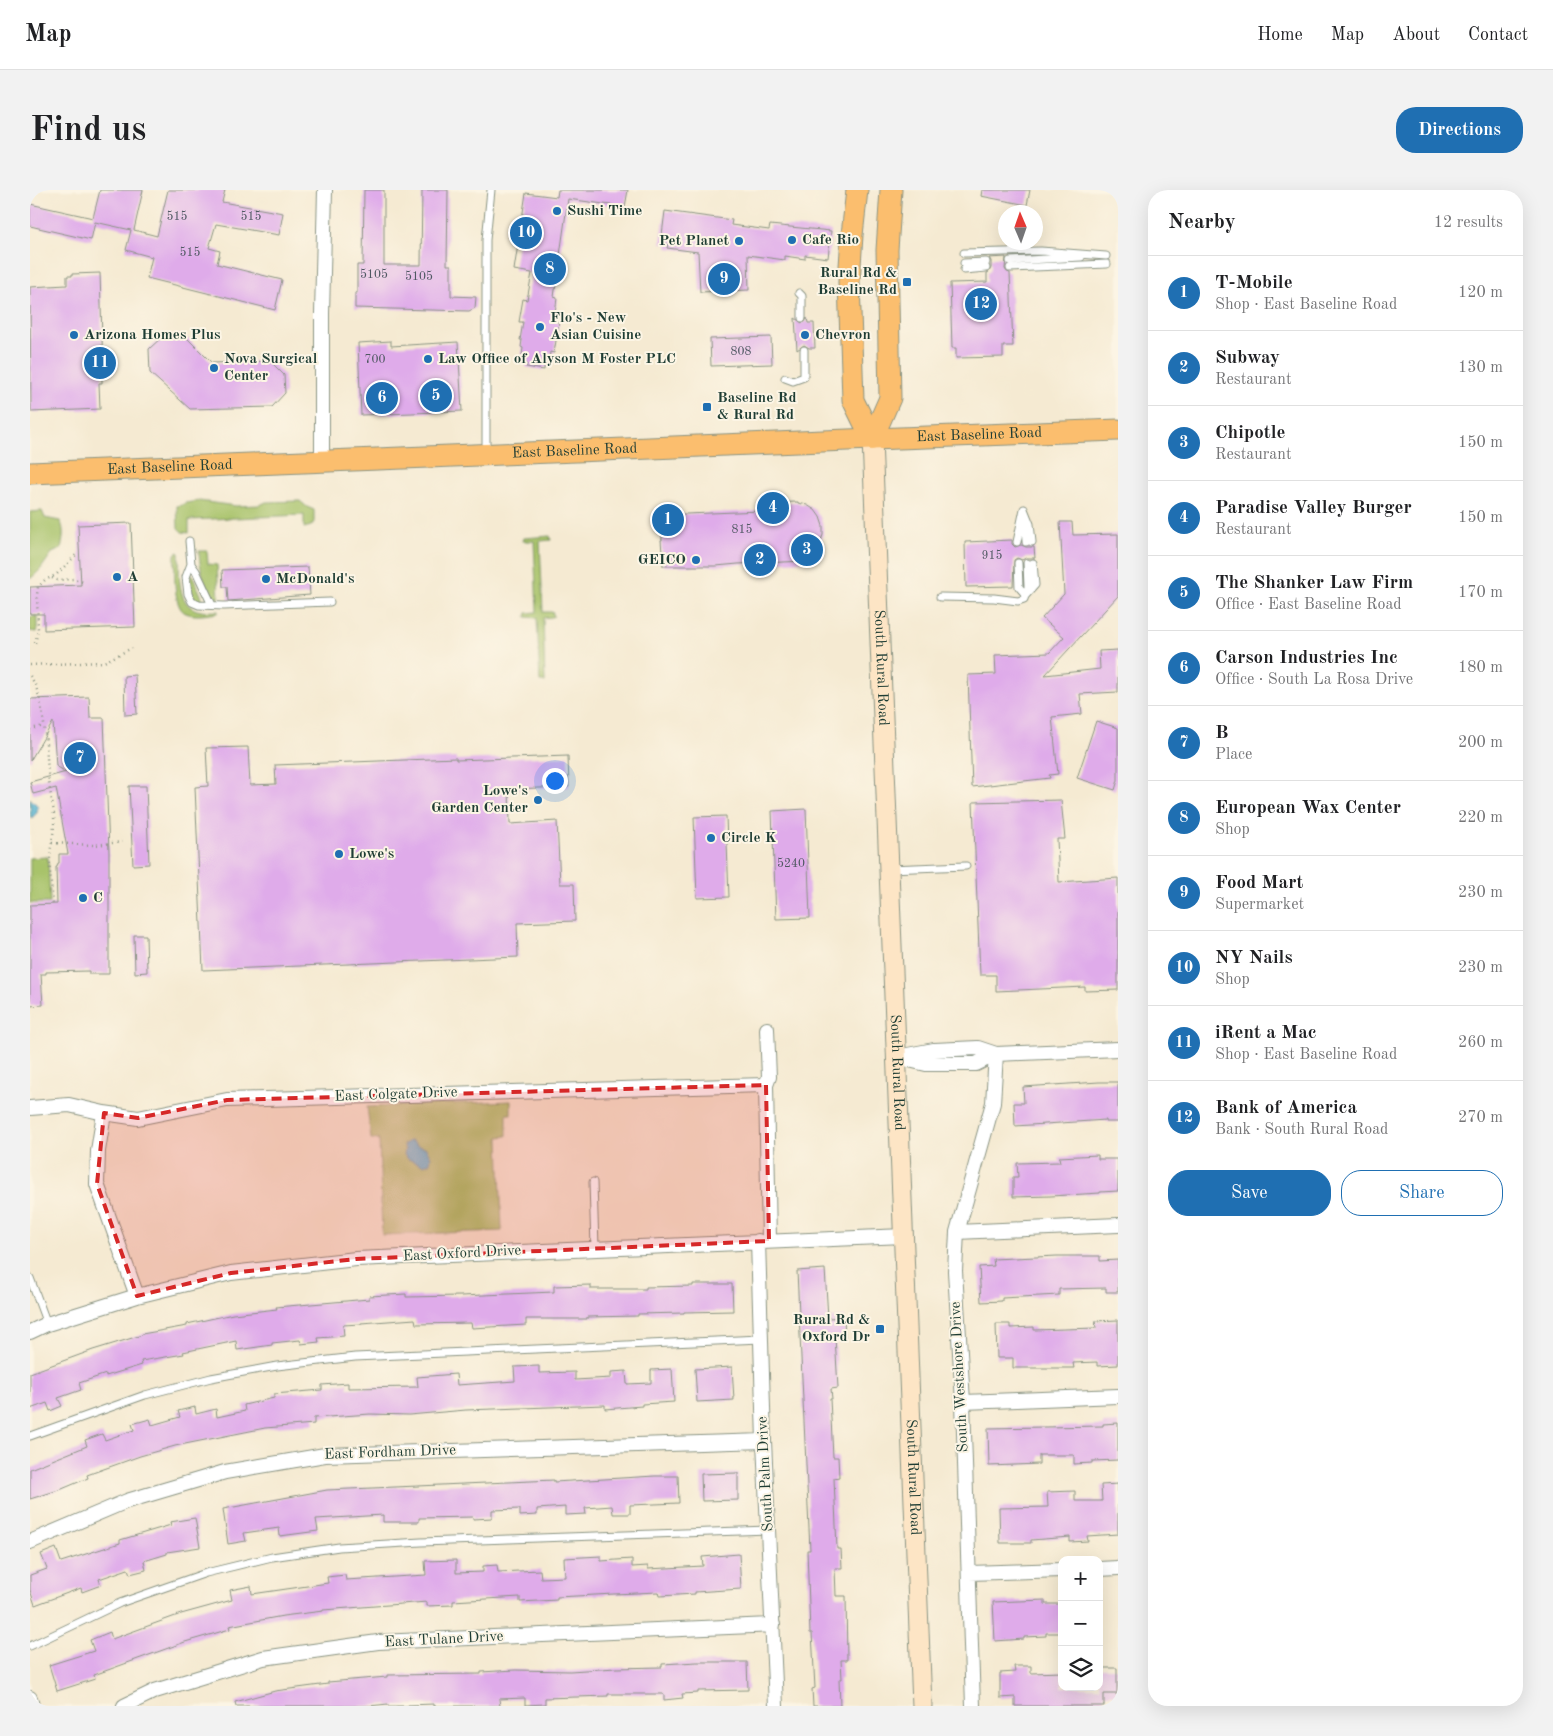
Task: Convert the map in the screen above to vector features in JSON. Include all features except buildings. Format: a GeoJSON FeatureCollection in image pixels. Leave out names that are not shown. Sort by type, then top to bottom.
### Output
{"type":"FeatureCollection","features":[{"type":"Feature","properties":{"kind":"main road","name":"South Rural Road"},"geometry":{"type":"LineString","coordinates":[[857,190],[850,267],[853,400],[872,439],[922,1706]]}},
{"type":"Feature","properties":{"kind":"main road","name":"South Rural Road"},"geometry":{"type":"LineString","coordinates":[[872,439],[890,398],[887,250],[891,190]]}},
{"type":"Feature","properties":{"kind":"main road","name":"East Baseline Road"},"geometry":{"type":"LineString","coordinates":[[30,473],[1118,430]]}},
{"type":"Feature","properties":{"kind":"street"},"geometry":{"type":"LineString","coordinates":[[322,462],[322,300],[325,190]]}},
{"type":"Feature","properties":{"kind":"street","name":"South Palm Drive"},"geometry":{"type":"LineString","coordinates":[[767,1029],[769,1077],[766,1085],[761,1339],[776,1706]]}},
{"type":"Feature","properties":{"kind":"street"},"geometry":{"type":"LineString","coordinates":[[897,1057],[934,1050],[978,1048],[996,1054],[1118,1050]]}},
{"type":"Feature","properties":{"kind":"street","name":"South Westshore Drive"},"geometry":{"type":"LineString","coordinates":[[974,1706],[963,1402],[955,1271],[957,1232],[993,1103],[996,1054]]}},
{"type":"Feature","properties":{"kind":"street","name":"East Colgate Drive"},"geometry":{"type":"LineString","coordinates":[[30,1108],[68,1105],[104,1114],[138,1118],[227,1100],[766,1085]]}},
{"type":"Feature","properties":{"kind":"street"},"geometry":{"type":"LineString","coordinates":[[104,1114],[98,1151],[97,1184],[137,1296]]}},
{"type":"Feature","properties":{"kind":"street"},"geometry":{"type":"LineString","coordinates":[[957,1232],[1118,1225]]}},
{"type":"Feature","properties":{"kind":"street","name":"East Oxford Drive"},"geometry":{"type":"LineString","coordinates":[[30,1332],[48,1324],[137,1296],[231,1272],[356,1259],[904,1236]]}},
{"type":"Feature","properties":{"kind":"street"},"geometry":{"type":"LineString","coordinates":[[963,1402],[1118,1396]]}},
{"type":"Feature","properties":{"kind":"street","name":"East Fordham Drive"},"geometry":{"type":"LineString","coordinates":[[30,1542],[127,1501],[225,1472],[325,1455],[764,1441]]}},
{"type":"Feature","properties":{"kind":"street"},"geometry":{"type":"LineString","coordinates":[[1103,1569],[1118,1568]]}},
{"type":"Feature","properties":{"kind":"street"},"geometry":{"type":"LineString","coordinates":[[969,1573],[1058,1570]]}},
{"type":"Feature","properties":{"kind":"street","name":"East Tulane Drive"},"geometry":{"type":"LineString","coordinates":[[124,1706],[155,1691],[263,1658],[378,1642],[773,1625]]}},
{"type":"Feature","properties":{"kind":"street"},"geometry":{"type":"LineString","coordinates":[[30,1698],[32,1706]]}},
{"type":"Feature","properties":{"kind":"lane"},"geometry":{"type":"LineString","coordinates":[[486,455],[486,240],[491,190]]}},
{"type":"Feature","properties":{"kind":"lane"},"geometry":{"type":"LineString","coordinates":[[964,253],[1041,251],[1106,260],[1010,264]]}},
{"type":"Feature","properties":{"kind":"lane"},"geometry":{"type":"LineString","coordinates":[[964,266],[986,265]]}},
{"type":"Feature","properties":{"kind":"lane"},"geometry":{"type":"LineString","coordinates":[[799,293],[802,296],[802,318]]}},
{"type":"Feature","properties":{"kind":"lane"},"geometry":{"type":"LineString","coordinates":[[785,378],[793,382],[804,377],[804,350]]}},
{"type":"Feature","properties":{"kind":"lane"},"geometry":{"type":"LineString","coordinates":[[1017,542],[1024,509],[1030,524],[1029,542]]}},
{"type":"Feature","properties":{"kind":"lane"},"geometry":{"type":"LineString","coordinates":[[190,541],[191,564],[186,577],[188,594],[192,602],[199,605],[330,602]]}},
{"type":"Feature","properties":{"kind":"lane"},"geometry":{"type":"LineString","coordinates":[[1018,563],[1019,587],[1026,595]]}},
{"type":"Feature","properties":{"kind":"lane"},"geometry":{"type":"LineString","coordinates":[[940,597],[994,598],[1018,601],[1024,599],[1028,586],[1030,563]]}},
{"type":"Feature","properties":{"kind":"lane"},"geometry":{"type":"LineString","coordinates":[[191,564],[196,570],[212,605]]}},
{"type":"Feature","properties":{"kind":"lane"},"geometry":{"type":"LineString","coordinates":[[889,869],[966,866]]}},
{"type":"Feature","properties":{"kind":"lane"},"geometry":{"type":"LineString","coordinates":[[593,1182],[595,1248]]}},
{"type":"Feature","properties":{"kind":"lane"},"geometry":{"type":"LineString","coordinates":[[30,1278],[48,1324]]}},
{"type":"Feature","properties":{"kind":"lane"},"geometry":{"type":"LineString","coordinates":[[30,1436],[145,1395],[211,1378],[276,1366],[355,1357],[761,1339]]}},
{"type":"Feature","properties":{"kind":"lane"},"geometry":{"type":"LineString","coordinates":[[30,1646],[120,1604],[206,1573],[272,1557],[338,1547],[421,1542],[769,1530]]}},
{"type":"Feature","properties":{"kind":"path"},"geometry":{"type":"LineString","coordinates":[[35,643],[39,618],[38,587],[45,580],[52,578],[76,555]]}},
{"type":"Feature","properties":{"kind":"path"},"geometry":{"type":"LineString","coordinates":[[52,578],[57,580],[74,579],[83,582]]}},
{"type":"Feature","properties":{"kind":"path"},"geometry":{"type":"LineString","coordinates":[[30,665],[104,662],[132,648]]}},
{"type":"Feature","properties":{"kind":"path"},"geometry":{"type":"LineString","coordinates":[[30,676],[34,681],[44,726],[49,785],[54,814],[54,833],[50,862],[53,904]]}},
{"type":"Feature","properties":{"kind":"path"},"geometry":{"type":"LineString","coordinates":[[30,729],[44,726]]}},
{"type":"Feature","properties":{"kind":"path"},"geometry":{"type":"LineString","coordinates":[[52,844],[94,845],[122,842]]}},
{"type":"Feature","properties":{"kind":"highlighted area"},"geometry":{"type":"Polygon","coordinates":[[[766,1085],[769,1241],[356,1259],[231,1273],[137,1296],[97,1184],[104,1113],[138,1118],[227,1100],[766,1085]]]}},
{"type":"Feature","properties":{"kind":"green space"},"geometry":{"type":"Polygon","coordinates":[[[199,501],[236,506],[260,505],[266,502],[300,501],[314,510],[314,522],[311,526],[304,528],[304,515],[189,520],[189,533],[182,532],[178,528],[177,506],[199,501]]]}},
{"type":"Feature","properties":{"kind":"green space"},"geometry":{"type":"Polygon","coordinates":[[[42,511],[45,518],[60,521],[62,524],[61,549],[52,553],[40,570],[30,579],[30,512],[42,511]]]}},
{"type":"Feature","properties":{"kind":"green space"},"geometry":{"type":"Polygon","coordinates":[[[550,536],[551,540],[540,541],[543,612],[552,612],[554,616],[543,618],[545,682],[540,682],[537,618],[526,617],[527,613],[537,612],[534,541],[523,541],[524,538],[550,536]]]}},
{"type":"Feature","properties":{"kind":"green space"},"geometry":{"type":"Polygon","coordinates":[[[199,551],[207,551],[208,564],[217,565],[219,599],[214,596],[207,585],[200,564],[199,551]]]}},
{"type":"Feature","properties":{"kind":"green space"},"geometry":{"type":"Polygon","coordinates":[[[178,552],[181,588],[187,603],[201,611],[218,611],[218,613],[194,615],[186,613],[178,604],[175,587],[175,554],[178,552]]]}},
{"type":"Feature","properties":{"kind":"green space"},"geometry":{"type":"Polygon","coordinates":[[[190,574],[192,574],[204,602],[192,595],[190,574]]]}},
{"type":"Feature","properties":{"kind":"green space"},"geometry":{"type":"Polygon","coordinates":[[[37,616],[36,632],[30,631],[30,617],[37,616]]]}},
{"type":"Feature","properties":{"kind":"green space"},"geometry":{"type":"Polygon","coordinates":[[[48,857],[50,903],[30,903],[30,858],[48,857]]]}},
{"type":"Feature","properties":{"kind":"green space"},"geometry":{"type":"Polygon","coordinates":[[[511,1101],[511,1114],[507,1114],[507,1136],[499,1137],[502,1231],[382,1235],[379,1139],[371,1139],[367,1107],[511,1101]]]}},
{"type":"Feature","properties":{"kind":"water"},"geometry":{"type":"Polygon","coordinates":[[[30,798],[38,806],[37,813],[31,819],[30,798]]]}},
{"type":"Feature","properties":{"kind":"water"},"geometry":{"type":"Polygon","coordinates":[[[409,1141],[426,1148],[431,1157],[430,1163],[423,1165],[408,1159],[404,1155],[405,1149],[403,1145],[409,1141]]]}},
{"type":"Feature","properties":{"kind":"place","name":"Sushi Time"},"geometry":{"type":"Point","coordinates":[557,211]}},
{"type":"Feature","properties":{"kind":"place","name":"NY Nails"},"geometry":{"type":"Point","coordinates":[526,233]}},
{"type":"Feature","properties":{"kind":"place","name":"Cafe Rio"},"geometry":{"type":"Point","coordinates":[792,240]}},
{"type":"Feature","properties":{"kind":"place","name":"Pet Planet"},"geometry":{"type":"Point","coordinates":[739,241]}},
{"type":"Feature","properties":{"kind":"place","name":"European Wax Center"},"geometry":{"type":"Point","coordinates":[550,269]}},
{"type":"Feature","properties":{"kind":"place","name":"Food Mart"},"geometry":{"type":"Point","coordinates":[724,279]}},
{"type":"Feature","properties":{"kind":"place","name":"Rural Rd & Baseline Rd"},"geometry":{"type":"Point","coordinates":[907,282]}},
{"type":"Feature","properties":{"kind":"place","name":"Bank of America"},"geometry":{"type":"Point","coordinates":[981,304]}},
{"type":"Feature","properties":{"kind":"place","name":"Flo's - New Asian Cuisine"},"geometry":{"type":"Point","coordinates":[540,327]}},
{"type":"Feature","properties":{"kind":"place","name":"Arizona Homes Plus"},"geometry":{"type":"Point","coordinates":[74,335]}},
{"type":"Feature","properties":{"kind":"place","name":"Chevron"},"geometry":{"type":"Point","coordinates":[805,335]}},
{"type":"Feature","properties":{"kind":"place","name":"Law Office of Alyson M Foster PLC"},"geometry":{"type":"Point","coordinates":[428,359]}},
{"type":"Feature","properties":{"kind":"place","name":"iRent a Mac"},"geometry":{"type":"Point","coordinates":[100,363]}},
{"type":"Feature","properties":{"kind":"place","name":"Nova Surgical Center"},"geometry":{"type":"Point","coordinates":[214,368]}},
{"type":"Feature","properties":{"kind":"place","name":"The Shanker Law Firm"},"geometry":{"type":"Point","coordinates":[436,396]}},
{"type":"Feature","properties":{"kind":"place","name":"Carson Industries Inc"},"geometry":{"type":"Point","coordinates":[382,398]}},
{"type":"Feature","properties":{"kind":"place","name":"Baseline Rd & Rural Rd"},"geometry":{"type":"Point","coordinates":[707,407]}},
{"type":"Feature","properties":{"kind":"place","name":"Paradise Valley Burger"},"geometry":{"type":"Point","coordinates":[773,508]}},
{"type":"Feature","properties":{"kind":"place","name":"T-Mobile"},"geometry":{"type":"Point","coordinates":[668,520]}},
{"type":"Feature","properties":{"kind":"place","name":"Chipotle"},"geometry":{"type":"Point","coordinates":[807,550]}},
{"type":"Feature","properties":{"kind":"place","name":"GEICO"},"geometry":{"type":"Point","coordinates":[696,560]}},
{"type":"Feature","properties":{"kind":"place","name":"Subway"},"geometry":{"type":"Point","coordinates":[760,560]}},
{"type":"Feature","properties":{"kind":"place","name":"A"},"geometry":{"type":"Point","coordinates":[117,577]}},
{"type":"Feature","properties":{"kind":"place","name":"McDonald's"},"geometry":{"type":"Point","coordinates":[266,579]}},
{"type":"Feature","properties":{"kind":"place","name":"B"},"geometry":{"type":"Point","coordinates":[80,758]}},
{"type":"Feature","properties":{"kind":"place","name":"Lowe's Garden Center"},"geometry":{"type":"Point","coordinates":[538,800]}},
{"type":"Feature","properties":{"kind":"place","name":"Circle K"},"geometry":{"type":"Point","coordinates":[711,838]}},
{"type":"Feature","properties":{"kind":"place","name":"Lowe's"},"geometry":{"type":"Point","coordinates":[339,854]}},
{"type":"Feature","properties":{"kind":"place","name":"C"},"geometry":{"type":"Point","coordinates":[83,898]}},
{"type":"Feature","properties":{"kind":"place","name":"Rural Rd & Oxford Dr"},"geometry":{"type":"Point","coordinates":[880,1329]}}]}
